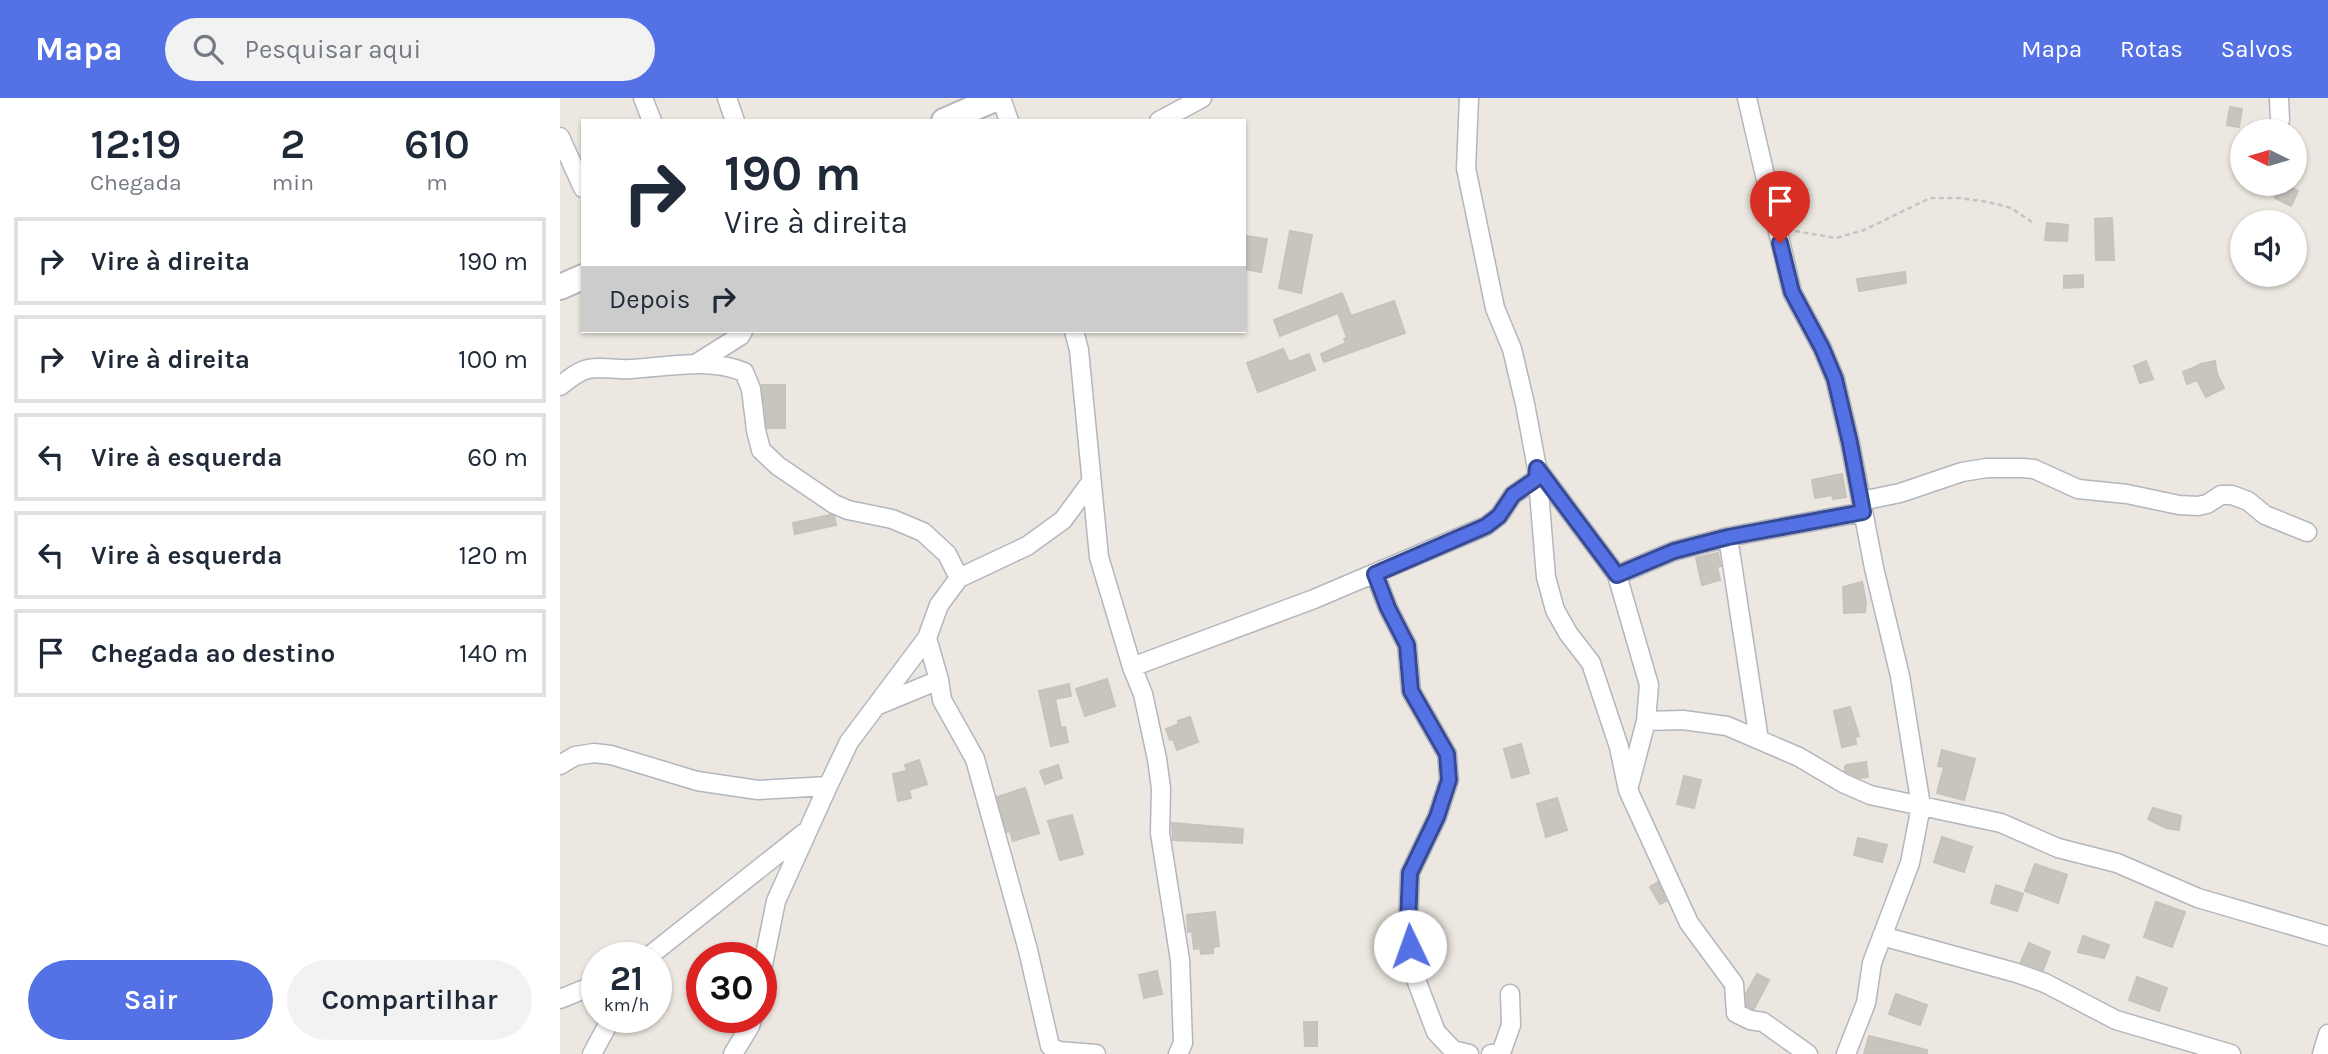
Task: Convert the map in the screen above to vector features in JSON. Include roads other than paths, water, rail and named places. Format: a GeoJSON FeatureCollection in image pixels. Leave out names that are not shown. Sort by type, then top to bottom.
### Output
{"type":"FeatureCollection","features":[{"type":"Feature","properties":{"kind":"main road"},"geometry":{"type":"LineString","coordinates":[[949,119],[999,98]]}},
{"type":"Feature","properties":{"kind":"main road"},"geometry":{"type":"LineString","coordinates":[[560,287],[581,278]]}},
{"type":"Feature","properties":{"kind":"street"},"geometry":{"type":"LineString","coordinates":[[643,98],[651,119]]}},
{"type":"Feature","properties":{"kind":"street"},"geometry":{"type":"LineString","coordinates":[[727,98],[735,119]]}},
{"type":"Feature","properties":{"kind":"street"},"geometry":{"type":"LineString","coordinates":[[999,98],[1008,119]]}},
{"type":"Feature","properties":{"kind":"street"},"geometry":{"type":"LineString","coordinates":[[1163,119],[1202,98]]}},
{"type":"Feature","properties":{"kind":"street"},"geometry":{"type":"LineString","coordinates":[[1469,98],[1465,168],[1494,307],[1512,348],[1536,473],[1546,577],[1555,610],[1567,633],[1591,663],[1619,747],[1628,790],[1689,923],[1734,984],[1736,1013],[1750,1020],[1763,1022],[1808,1054]]}},
{"type":"Feature","properties":{"kind":"street"},"geometry":{"type":"LineString","coordinates":[[1747,98],[1792,292],[1835,379],[1874,568],[1900,676],[1921,806],[1910,863],[1872,963],[1866,1003],[1846,1054]]}},
{"type":"Feature","properties":{"kind":"street"},"geometry":{"type":"LineString","coordinates":[[2279,98],[2280,119]]}},
{"type":"Feature","properties":{"kind":"street"},"geometry":{"type":"LineString","coordinates":[[560,137],[581,184]]}},
{"type":"Feature","properties":{"kind":"street"},"geometry":{"type":"LineString","coordinates":[[697,363],[742,333]]}},
{"type":"Feature","properties":{"kind":"street"},"geometry":{"type":"LineString","coordinates":[[1075,333],[1079,350],[1099,556],[1132,667],[1143,694],[1152,729],[1161,788],[1160,833],[1180,960],[1184,1044],[1178,1054]]}},
{"type":"Feature","properties":{"kind":"street"},"geometry":{"type":"LineString","coordinates":[[560,386],[584,370],[602,368],[628,370],[697,363],[729,366],[744,372],[751,389],[761,450],[778,466],[834,504],[848,510],[892,519],[923,532],[947,554],[959,578]]}},
{"type":"Feature","properties":{"kind":"street"},"geometry":{"type":"LineString","coordinates":[[1617,575],[1674,551],[1862,507],[1962,472],[1987,468],[2034,469],[2078,489],[2127,494],[2179,505],[2198,506],[2221,495],[2232,495],[2248,501],[2265,515],[2307,531]]}},
{"type":"Feature","properties":{"kind":"street"},"geometry":{"type":"LineString","coordinates":[[1132,667],[1375,574],[1486,526],[1499,516],[1513,495],[1536,473]]}},
{"type":"Feature","properties":{"kind":"street"},"geometry":{"type":"LineString","coordinates":[[1536,473],[1617,575],[1649,685],[1646,720],[1628,790]]}},
{"type":"Feature","properties":{"kind":"street"},"geometry":{"type":"LineString","coordinates":[[768,942],[776,901],[849,742],[927,638],[939,605],[959,578],[1027,546],[1063,520],[1091,482]]}},
{"type":"Feature","properties":{"kind":"street"},"geometry":{"type":"LineString","coordinates":[[1728,537],[1759,740]]}},
{"type":"Feature","properties":{"kind":"street"},"geometry":{"type":"LineString","coordinates":[[1375,574],[1388,608],[1407,645],[1411,691],[1447,754],[1449,780],[1437,817],[1410,873],[1408,923],[1412,969],[1436,1032],[1453,1051],[1469,1054]]}},
{"type":"Feature","properties":{"kind":"street"},"geometry":{"type":"LineString","coordinates":[[927,638],[940,680],[942,699],[975,759],[1028,950],[1050,1046],[1058,1051],[1096,1054]]}},
{"type":"Feature","properties":{"kind":"street"},"geometry":{"type":"LineString","coordinates":[[876,706],[940,680]]}},
{"type":"Feature","properties":{"kind":"street"},"geometry":{"type":"LineString","coordinates":[[1646,720],[1710,722],[1727,726],[1799,758],[1870,795],[2001,823],[2058,848],[2117,863],[2198,898],[2328,936]]}},
{"type":"Feature","properties":{"kind":"street"},"geometry":{"type":"LineString","coordinates":[[560,765],[575,756],[594,753],[611,755],[697,781],[758,790],[828,786]]}},
{"type":"Feature","properties":{"kind":"street"},"geometry":{"type":"LineString","coordinates":[[672,943],[807,831]]}},
{"type":"Feature","properties":{"kind":"street"},"geometry":{"type":"LineString","coordinates":[[1882,936],[2017,973],[2045,983],[2116,1020],[2231,1054]]}},
{"type":"Feature","properties":{"kind":"street"},"geometry":{"type":"LineString","coordinates":[[560,999],[581,990]]}},
{"type":"Feature","properties":{"kind":"street"},"geometry":{"type":"LineString","coordinates":[[1490,1054],[1501,1053],[1511,1025],[1510,993]]}},
{"type":"Feature","properties":{"kind":"street"},"geometry":{"type":"LineString","coordinates":[[592,1054],[603,1033]]}},
{"type":"Feature","properties":{"kind":"street"},"geometry":{"type":"LineString","coordinates":[[733,1054],[746,1033]]}},
{"type":"Feature","properties":{"kind":"street"},"geometry":{"type":"LineString","coordinates":[[2322,1054],[2328,1034]]}}]}
